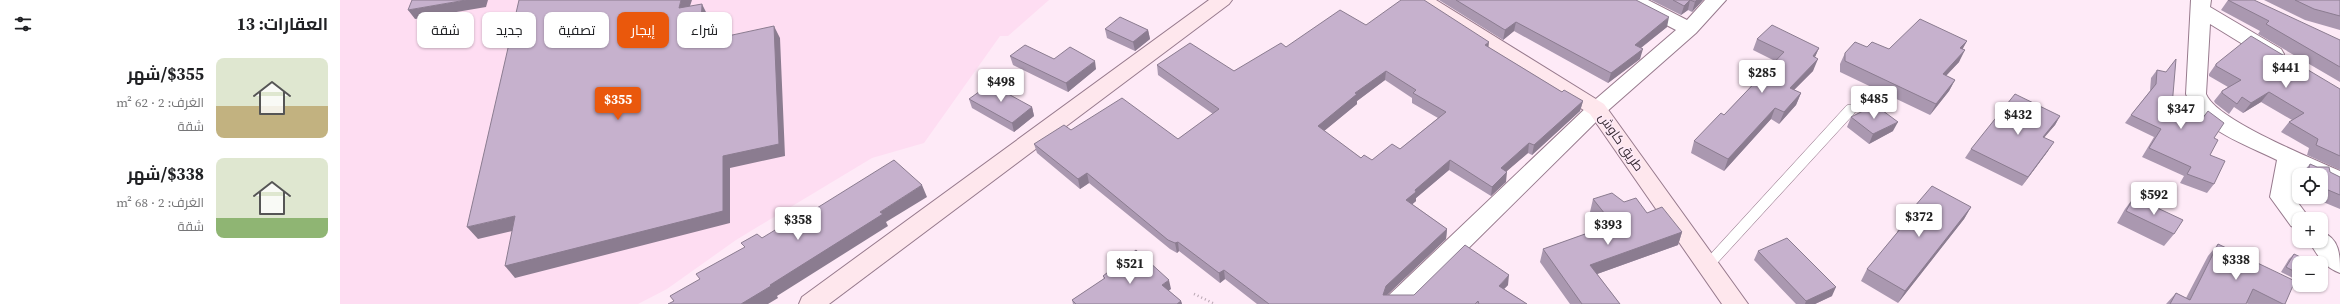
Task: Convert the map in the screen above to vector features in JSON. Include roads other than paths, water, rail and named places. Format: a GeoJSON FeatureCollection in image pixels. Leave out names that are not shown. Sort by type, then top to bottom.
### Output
{"type":"FeatureCollection","features":[{"type":"Feature","properties":{"kind":"street"},"geometry":{"type":"LineString","coordinates":[[811,304],[1222,0]]}},
{"type":"Feature","properties":{"kind":"street","name":"طريق كاوش"},"geometry":{"type":"LineString","coordinates":[[1422,0],[1597,109],[1736,304]]}},
{"type":"Feature","properties":{"kind":"street"},"geometry":{"type":"LineString","coordinates":[[1633,0],[1688,30]]}},
{"type":"Feature","properties":{"kind":"street"},"geometry":{"type":"LineString","coordinates":[[1396,304],[1597,109],[1688,30],[1716,0]]}},
{"type":"Feature","properties":{"kind":"street"},"geometry":{"type":"LineString","coordinates":[[2201,5],[2287,62]]}},
{"type":"Feature","properties":{"kind":"street"},"geometry":{"type":"LineString","coordinates":[[2201,5],[2196,94],[2199,105],[2208,114],[2226,125],[2340,181]]}},
{"type":"Feature","properties":{"kind":"street"},"geometry":{"type":"LineString","coordinates":[[2290,156],[2281,197],[2293,212]]}},
{"type":"Feature","properties":{"kind":"street"},"geometry":{"type":"LineString","coordinates":[[2326,248],[2340,263]]}},
{"type":"Feature","properties":{"kind":"lane"},"geometry":{"type":"LineString","coordinates":[[1708,265],[1850,110]]}}]}
